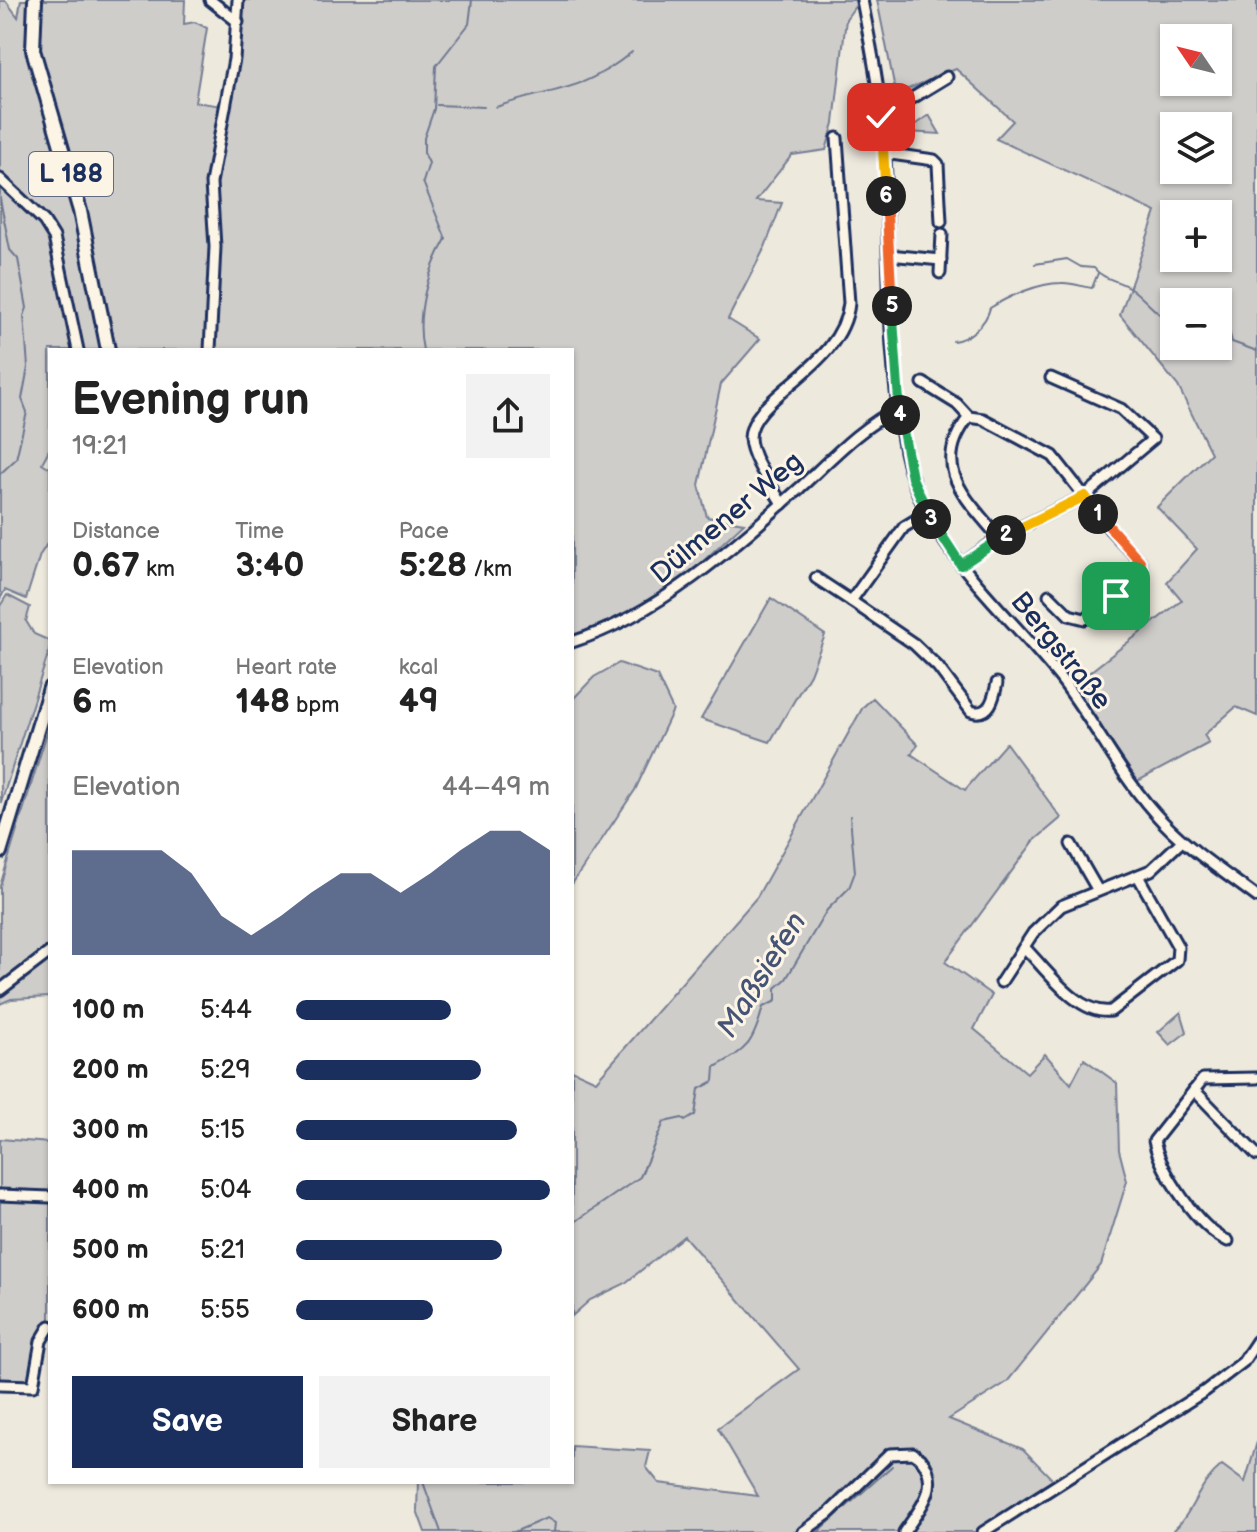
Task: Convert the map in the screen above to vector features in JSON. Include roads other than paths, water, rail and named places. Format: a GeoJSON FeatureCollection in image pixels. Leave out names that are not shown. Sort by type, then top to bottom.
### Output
{"type":"FeatureCollection","features":[{"type":"Feature","properties":{"kind":"main road","name":"L 188"},"geometry":{"type":"LineString","coordinates":[[35,0],[33,50],[80,211],[108,348]]}},
{"type":"Feature","properties":{"kind":"main road"},"geometry":{"type":"LineString","coordinates":[[1,848],[48,695]]}},
{"type":"Feature","properties":{"kind":"street"},"geometry":{"type":"LineString","coordinates":[[210,0],[238,22]]}},
{"type":"Feature","properties":{"kind":"street"},"geometry":{"type":"LineString","coordinates":[[210,348],[215,247],[211,183],[238,22],[238,0]]}},
{"type":"Feature","properties":{"kind":"street","name":"Bergstraße"},"geometry":{"type":"LineString","coordinates":[[862,0],[881,117],[899,408],[912,478],[927,513],[961,565],[1061,680],[1148,803],[1182,841],[1257,897]]}},
{"type":"Feature","properties":{"kind":"street"},"geometry":{"type":"LineString","coordinates":[[881,117],[947,77]]}},
{"type":"Feature","properties":{"kind":"street"},"geometry":{"type":"LineString","coordinates":[[782,504],[752,448],[751,431],[760,413],[830,350],[845,327],[849,303],[837,138]]}},
{"type":"Feature","properties":{"kind":"street"},"geometry":{"type":"LineString","coordinates":[[884,153],[934,160],[938,164],[941,222]]}},
{"type":"Feature","properties":{"kind":"street"},"geometry":{"type":"LineString","coordinates":[[0,179],[44,221],[54,237],[78,348]]}},
{"type":"Feature","properties":{"kind":"street"},"geometry":{"type":"LineString","coordinates":[[940,273],[942,234]]}},
{"type":"Feature","properties":{"kind":"street"},"geometry":{"type":"LineString","coordinates":[[889,255],[941,260]]}},
{"type":"Feature","properties":{"kind":"street"},"geometry":{"type":"LineString","coordinates":[[961,565],[999,538],[1085,496],[1153,439],[1121,409],[1051,378]]}},
{"type":"Feature","properties":{"kind":"street"},"geometry":{"type":"LineString","coordinates":[[923,383],[957,404],[969,417],[983,419],[1053,456],[1140,561],[1142,569],[1131,583],[1085,619],[1069,615],[1049,595]]}},
{"type":"Feature","properties":{"kind":"street","name":"Dülmener Weg"},"geometry":{"type":"LineString","coordinates":[[574,641],[624,623],[654,607],[782,504],[842,450],[899,408]]}},
{"type":"Feature","properties":{"kind":"street"},"geometry":{"type":"LineString","coordinates":[[969,417],[953,442],[950,464],[963,495],[999,538]]}},
{"type":"Feature","properties":{"kind":"street"},"geometry":{"type":"LineString","coordinates":[[851,601],[904,527],[927,513]]}},
{"type":"Feature","properties":{"kind":"street"},"geometry":{"type":"LineString","coordinates":[[816,578],[914,644],[938,667],[971,711],[982,712],[989,707],[997,683]]}},
{"type":"Feature","properties":{"kind":"street"},"geometry":{"type":"LineString","coordinates":[[1001,982],[1044,920],[1061,906],[1097,889],[1138,876],[1162,862],[1182,841]]}},
{"type":"Feature","properties":{"kind":"street"},"geometry":{"type":"LineString","coordinates":[[1071,844],[1097,889]]}},
{"type":"Feature","properties":{"kind":"street"},"geometry":{"type":"LineString","coordinates":[[1024,947],[1083,1005],[1099,1013],[1111,1011],[1173,965],[1179,953],[1138,876]]}},
{"type":"Feature","properties":{"kind":"street"},"geometry":{"type":"LineString","coordinates":[[0,990],[48,954]]}},
{"type":"Feature","properties":{"kind":"street"},"geometry":{"type":"LineString","coordinates":[[1228,1241],[1219,1237],[1185,1202],[1154,1141],[1203,1079],[1257,1078]]}},
{"type":"Feature","properties":{"kind":"street"},"geometry":{"type":"LineString","coordinates":[[1194,1090],[1257,1155]]}},
{"type":"Feature","properties":{"kind":"street"},"geometry":{"type":"LineString","coordinates":[[0,1195],[48,1197]]}},
{"type":"Feature","properties":{"kind":"street"},"geometry":{"type":"LineString","coordinates":[[0,1385],[33,1386],[41,1341],[48,1329]]}},
{"type":"Feature","properties":{"kind":"street"},"geometry":{"type":"LineString","coordinates":[[983,1532],[1205,1391],[1243,1362],[1257,1341]]}},
{"type":"Feature","properties":{"kind":"street"},"geometry":{"type":"LineString","coordinates":[[803,1532],[828,1514],[890,1454],[913,1453],[921,1459],[931,1480],[929,1492],[904,1532]]}},
{"type":"Feature","properties":{"kind":"waterway"},"geometry":{"type":"LineString","coordinates":[[423,348],[421,322],[425,293],[446,239],[423,182],[429,163],[424,153],[424,138],[434,109],[436,66],[469,24],[472,0]]}},
{"type":"Feature","properties":{"kind":"waterway"},"geometry":{"type":"LineString","coordinates":[[496,107],[581,83],[614,66],[632,52]]}},
{"type":"Feature","properties":{"kind":"waterway"},"geometry":{"type":"LineString","coordinates":[[437,105],[484,107]]}},
{"type":"Feature","properties":{"kind":"waterway"},"geometry":{"type":"LineString","coordinates":[[0,199],[10,250],[18,259],[27,308],[24,316],[28,367],[22,399],[27,412],[16,459],[0,474]]}},
{"type":"Feature","properties":{"kind":"waterway"},"geometry":{"type":"LineString","coordinates":[[1035,264],[1067,259],[1081,267],[1094,268],[1138,294],[1160,314]]}},
{"type":"Feature","properties":{"kind":"waterway"},"geometry":{"type":"LineString","coordinates":[[953,341],[976,330],[990,308],[1006,299],[1052,284],[1069,283],[1092,288],[1098,273]]}},
{"type":"Feature","properties":{"kind":"waterway"},"geometry":{"type":"LineString","coordinates":[[1232,342],[1257,351]]}},
{"type":"Feature","properties":{"kind":"waterway","name":"Maßsiefen"},"geometry":{"type":"LineString","coordinates":[[574,1223],[640,1177],[664,1122],[682,1118],[685,1121],[695,1115],[699,1089],[714,1081],[715,1067],[748,1044],[763,1007],[776,1001],[776,988],[786,979],[827,910],[849,888],[855,872],[850,816]]}},
{"type":"Feature","properties":{"kind":"waterway"},"geometry":{"type":"LineString","coordinates":[[818,1532],[892,1466]]}},
{"type":"Feature","properties":{"kind":"waterway"},"geometry":{"type":"LineString","coordinates":[[424,1484],[441,1532]]}},
{"type":"Feature","properties":{"kind":"waterway"},"geometry":{"type":"LineString","coordinates":[[514,1532],[547,1518],[555,1523],[554,1532]]}}]}
